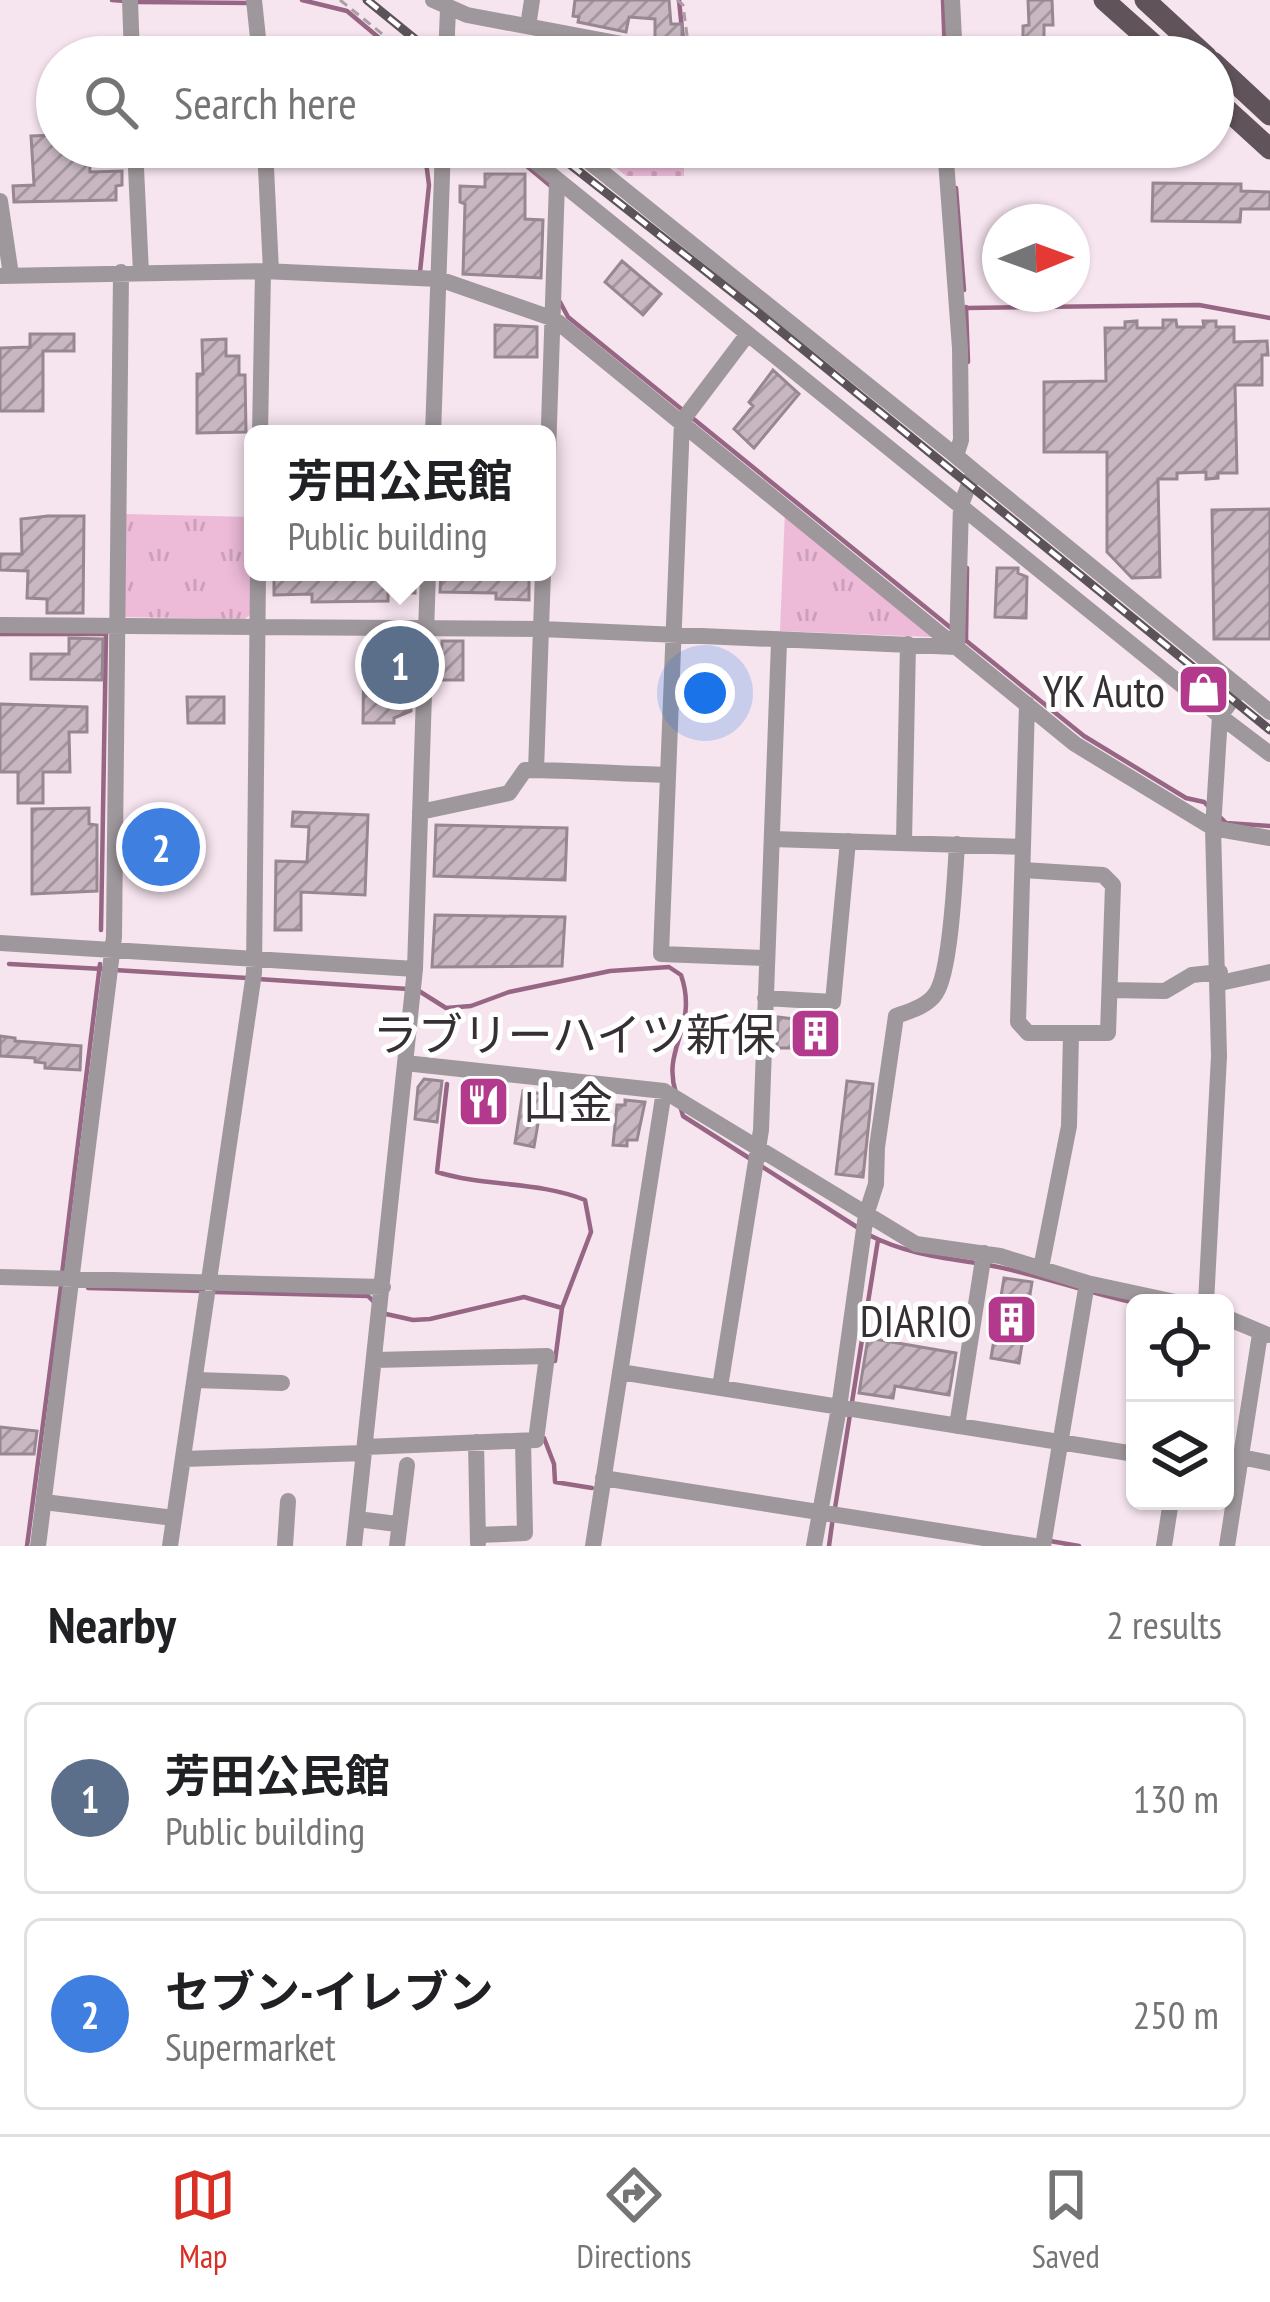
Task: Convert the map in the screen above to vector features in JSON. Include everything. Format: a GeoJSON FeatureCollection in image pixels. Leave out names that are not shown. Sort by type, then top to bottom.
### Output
{"type":"FeatureCollection","features":[{"type":"Feature","properties":{"kind":"main road"},"geometry":{"type":"LineString","coordinates":[[1104,0],[1144,36]]}},
{"type":"Feature","properties":{"kind":"main road"},"geometry":{"type":"LineString","coordinates":[[1145,0],[1184,36]]}},
{"type":"Feature","properties":{"kind":"main road"},"geometry":{"type":"LineString","coordinates":[[1234,82],[1268,112]]}},
{"type":"Feature","properties":{"kind":"main road"},"geometry":{"type":"LineString","coordinates":[[1234,120],[1270,149]]}},
{"type":"Feature","properties":{"kind":"street"},"geometry":{"type":"LineString","coordinates":[[528,26],[532,0]]}},
{"type":"Feature","properties":{"kind":"street"},"geometry":{"type":"LineString","coordinates":[[952,0],[954,36]]}},
{"type":"Feature","properties":{"kind":"street"},"geometry":{"type":"LineString","coordinates":[[130,2],[131,36]]}},
{"type":"Feature","properties":{"kind":"street"},"geometry":{"type":"LineString","coordinates":[[255,4],[258,36]]}},
{"type":"Feature","properties":{"kind":"street"},"geometry":{"type":"LineString","coordinates":[[447,36],[440,4],[580,36]]}},
{"type":"Feature","properties":{"kind":"street"},"geometry":{"type":"LineString","coordinates":[[1234,109],[1268,112]]}},
{"type":"Feature","properties":{"kind":"street"},"geometry":{"type":"LineString","coordinates":[[136,168],[142,272]]}},
{"type":"Feature","properties":{"kind":"street"},"geometry":{"type":"LineString","coordinates":[[260,425],[266,168]]}},
{"type":"Feature","properties":{"kind":"street"},"geometry":{"type":"LineString","coordinates":[[433,425],[442,168]]}},
{"type":"Feature","properties":{"kind":"street"},"geometry":{"type":"LineString","coordinates":[[538,168],[557,188],[1270,754]]}},
{"type":"Feature","properties":{"kind":"street"},"geometry":{"type":"LineString","coordinates":[[598,168],[1270,712]]}},
{"type":"Feature","properties":{"kind":"street"},"geometry":{"type":"LineString","coordinates":[[947,168],[960,349],[961,440],[956,456]]}},
{"type":"Feature","properties":{"kind":"street"},"geometry":{"type":"LineString","coordinates":[[550,425],[557,188]]}},
{"type":"Feature","properties":{"kind":"street"},"geometry":{"type":"LineString","coordinates":[[0,201],[5,276],[267,271],[439,279],[554,319],[686,416],[957,637],[1075,744],[1214,818],[1270,838]]}},
{"type":"Feature","properties":{"kind":"street"},"geometry":{"type":"LineString","coordinates":[[38,1546],[67,1283],[112,963],[122,272]]}},
{"type":"Feature","properties":{"kind":"street"},"geometry":{"type":"LineString","coordinates":[[747,335],[686,416],[661,954],[767,958]]}},
{"type":"Feature","properties":{"kind":"street"},"geometry":{"type":"LineString","coordinates":[[957,637],[961,505],[974,471]]}},
{"type":"Feature","properties":{"kind":"street"},"geometry":{"type":"LineString","coordinates":[[170,1546],[254,972],[258,581]]}},
{"type":"Feature","properties":{"kind":"street"},"geometry":{"type":"LineString","coordinates":[[354,1546],[414,983],[428,581]]}},
{"type":"Feature","properties":{"kind":"street"},"geometry":{"type":"LineString","coordinates":[[536,770],[543,581]]}},
{"type":"Feature","properties":{"kind":"street"},"geometry":{"type":"LineString","coordinates":[[0,625],[541,629],[908,644],[957,637]]}},
{"type":"Feature","properties":{"kind":"street"},"geometry":{"type":"LineString","coordinates":[[720,1387],[757,1157],[779,642]]}},
{"type":"Feature","properties":{"kind":"street"},"geometry":{"type":"LineString","coordinates":[[904,842],[908,644]]}},
{"type":"Feature","properties":{"kind":"street"},"geometry":{"type":"LineString","coordinates":[[1206,1294],[1220,978],[1214,818],[1220,716],[1241,688]]}},
{"type":"Feature","properties":{"kind":"street"},"geometry":{"type":"LineString","coordinates":[[1023,870],[1102,874],[1113,885],[1108,1033],[1028,1034],[1018,1022],[1027,704]]}},
{"type":"Feature","properties":{"kind":"street"},"geometry":{"type":"LineString","coordinates":[[420,812],[509,793],[525,770],[583,768],[598,773],[667,775]]}},
{"type":"Feature","properties":{"kind":"street"},"geometry":{"type":"LineString","coordinates":[[772,839],[1023,847]]}},
{"type":"Feature","properties":{"kind":"street"},"geometry":{"type":"LineString","coordinates":[[765,998],[833,1002],[848,841]]}},
{"type":"Feature","properties":{"kind":"street"},"geometry":{"type":"LineString","coordinates":[[814,1546],[829,1513],[846,1409],[865,1226],[877,1184],[877,1147],[896,1016],[920,1007],[938,992],[951,925],[957,844]]}},
{"type":"Feature","properties":{"kind":"street"},"geometry":{"type":"LineString","coordinates":[[0,943],[112,963],[414,983]]}},
{"type":"Feature","properties":{"kind":"street"},"geometry":{"type":"LineString","coordinates":[[1110,990],[1165,991],[1192,975],[1220,978],[1270,972]]}},
{"type":"Feature","properties":{"kind":"street"},"geometry":{"type":"LineString","coordinates":[[1041,1268],[1069,1126],[1071,1034]]}},
{"type":"Feature","properties":{"kind":"street"},"geometry":{"type":"LineString","coordinates":[[405,1063],[672,1094],[757,1157],[865,1226],[983,1261],[1041,1268],[1086,1289],[1126,1295]]}},
{"type":"Feature","properties":{"kind":"street"},"geometry":{"type":"LineString","coordinates":[[593,1546],[672,1094]]}},
{"type":"Feature","properties":{"kind":"street"},"geometry":{"type":"LineString","coordinates":[[957,1426],[983,1261]]}},
{"type":"Feature","properties":{"kind":"street"},"geometry":{"type":"LineString","coordinates":[[0,1277],[210,1289],[383,1287]]}},
{"type":"Feature","properties":{"kind":"street"},"geometry":{"type":"LineString","coordinates":[[603,1478],[1041,1543],[1086,1289]]}},
{"type":"Feature","properties":{"kind":"street"},"geometry":{"type":"LineString","coordinates":[[1227,1546],[1265,1334],[1234,1321]]}},
{"type":"Feature","properties":{"kind":"street"},"geometry":{"type":"LineString","coordinates":[[183,1459],[536,1440],[547,1356],[375,1360]]}},
{"type":"Feature","properties":{"kind":"street"},"geometry":{"type":"LineString","coordinates":[[620,1372],[1126,1453]]}},
{"type":"Feature","properties":{"kind":"street"},"geometry":{"type":"LineString","coordinates":[[196,1380],[282,1383]]}},
{"type":"Feature","properties":{"kind":"street"},"geometry":{"type":"LineString","coordinates":[[476,1442],[478,1541],[509,1540],[525,1533],[523,1441]]}},
{"type":"Feature","properties":{"kind":"street"},"geometry":{"type":"LineString","coordinates":[[1241,1457],[1270,1463]]}},
{"type":"Feature","properties":{"kind":"street"},"geometry":{"type":"LineString","coordinates":[[397,1546],[406,1465]]}},
{"type":"Feature","properties":{"kind":"street"},"geometry":{"type":"LineString","coordinates":[[286,1546],[288,1501]]}},
{"type":"Feature","properties":{"kind":"street"},"geometry":{"type":"LineString","coordinates":[[44,1502],[174,1518]]}},
{"type":"Feature","properties":{"kind":"street"},"geometry":{"type":"LineString","coordinates":[[1164,1546],[1170,1510]]}},
{"type":"Feature","properties":{"kind":"street"},"geometry":{"type":"LineString","coordinates":[[357,1519],[398,1524]]}},
{"type":"Feature","properties":{"kind":"path"},"geometry":{"type":"LineString","coordinates":[[340,0],[384,36]]}},
{"type":"Feature","properties":{"kind":"path"},"geometry":{"type":"LineString","coordinates":[[681,2],[687,36]]}},
{"type":"Feature","properties":{"kind":"green space"},"geometry":{"type":"Polygon","coordinates":[[[616,168],[684,168],[684,176],[626,176],[616,168]]]}},
{"type":"Feature","properties":{"kind":"green space"},"geometry":{"type":"Polygon","coordinates":[[[785,512],[932,632],[931,637],[780,631],[785,512]]]}},
{"type":"Feature","properties":{"kind":"green space"},"geometry":{"type":"Polygon","coordinates":[[[124,514],[244,517],[244,581],[253,581],[253,612],[245,619],[122,617],[124,514]]]}},
{"type":"Feature","properties":{"kind":"building"},"geometry":{"type":"Polygon","coordinates":[[[575,0],[669,0],[671,24],[682,24],[682,36],[655,36],[655,19],[629,17],[626,32],[578,22],[579,17],[573,16],[575,0]]]}},
{"type":"Feature","properties":{"kind":"building"},"geometry":{"type":"Polygon","coordinates":[[[1028,0],[1052,0],[1053,25],[1044,25],[1044,36],[1023,36],[1023,26],[1029,25],[1028,0]]]}},
{"type":"Feature","properties":{"kind":"building"},"geometry":{"type":"Polygon","coordinates":[[[31,136],[36,136],[36,168],[122,171],[116,200],[14,202],[13,186],[34,185],[31,136]]]}},
{"type":"Feature","properties":{"kind":"building"},"geometry":{"type":"Polygon","coordinates":[[[485,174],[525,174],[525,219],[543,220],[541,278],[463,274],[465,204],[460,202],[460,186],[485,187],[485,174]]]}},
{"type":"Feature","properties":{"kind":"building"},"geometry":{"type":"Polygon","coordinates":[[[1153,183],[1241,184],[1241,191],[1270,192],[1270,209],[1241,209],[1240,222],[1152,221],[1153,183]]]}},
{"type":"Feature","properties":{"kind":"building"},"geometry":{"type":"Polygon","coordinates":[[[622,261],[661,294],[643,315],[605,282],[622,261]]]}},
{"type":"Feature","properties":{"kind":"building"},"geometry":{"type":"Polygon","coordinates":[[[1163,320],[1176,320],[1177,327],[1204,327],[1203,321],[1216,321],[1216,327],[1234,327],[1234,342],[1267,341],[1268,355],[1262,355],[1262,385],[1235,385],[1237,473],[1218,473],[1218,478],[1206,479],[1206,472],[1177,473],[1177,479],[1158,479],[1160,577],[1132,578],[1107,552],[1107,452],[1044,452],[1044,382],[1106,381],[1105,328],[1125,328],[1125,322],[1137,321],[1137,328],[1163,328],[1163,320]]]}},
{"type":"Feature","properties":{"kind":"building"},"geometry":{"type":"Polygon","coordinates":[[[495,325],[537,327],[537,357],[495,357],[495,325]]]}},
{"type":"Feature","properties":{"kind":"building"},"geometry":{"type":"Polygon","coordinates":[[[30,334],[74,334],[74,351],[43,351],[43,411],[0,411],[0,348],[30,347],[30,334]]]}},
{"type":"Feature","properties":{"kind":"building"},"geometry":{"type":"Polygon","coordinates":[[[226,339],[226,356],[239,356],[239,375],[245,375],[244,432],[197,433],[202,340],[226,339]]]}},
{"type":"Feature","properties":{"kind":"building"},"geometry":{"type":"Polygon","coordinates":[[[773,370],[799,394],[754,448],[734,429],[773,370]]]}},
{"type":"Feature","properties":{"kind":"building"},"geometry":{"type":"Polygon","coordinates":[[[1270,509],[1270,639],[1214,639],[1212,510],[1270,509]]]}},
{"type":"Feature","properties":{"kind":"building"},"geometry":{"type":"Polygon","coordinates":[[[84,516],[83,613],[47,613],[47,599],[27,598],[28,571],[0,570],[0,554],[22,554],[21,519],[84,516]]]}},
{"type":"Feature","properties":{"kind":"building"},"geometry":{"type":"Polygon","coordinates":[[[997,568],[1018,568],[1027,577],[1026,618],[995,617],[997,568]]]}},
{"type":"Feature","properties":{"kind":"building"},"geometry":{"type":"Polygon","coordinates":[[[274,581],[415,581],[415,593],[388,593],[388,601],[312,602],[312,594],[274,595],[274,581]]]}},
{"type":"Feature","properties":{"kind":"building"},"geometry":{"type":"Polygon","coordinates":[[[441,581],[529,581],[529,600],[496,599],[496,593],[440,592],[441,581]]]}},
{"type":"Feature","properties":{"kind":"building"},"geometry":{"type":"Polygon","coordinates":[[[69,638],[103,639],[102,680],[31,679],[31,654],[69,654],[69,638]]]}},
{"type":"Feature","properties":{"kind":"building"},"geometry":{"type":"Polygon","coordinates":[[[442,641],[463,641],[463,680],[441,680],[442,641]]]}},
{"type":"Feature","properties":{"kind":"building"},"geometry":{"type":"Polygon","coordinates":[[[364,645],[407,645],[406,692],[411,711],[394,718],[394,723],[363,723],[364,645]]]}},
{"type":"Feature","properties":{"kind":"building"},"geometry":{"type":"Polygon","coordinates":[[[187,697],[224,697],[224,723],[188,723],[187,697]]]}},
{"type":"Feature","properties":{"kind":"building"},"geometry":{"type":"Polygon","coordinates":[[[0,704],[87,707],[87,732],[69,732],[70,772],[43,772],[43,803],[18,803],[18,772],[0,772],[0,704]]]}},
{"type":"Feature","properties":{"kind":"building"},"geometry":{"type":"Polygon","coordinates":[[[89,808],[89,824],[97,825],[97,891],[32,894],[32,809],[89,808]]]}},
{"type":"Feature","properties":{"kind":"building"},"geometry":{"type":"Polygon","coordinates":[[[293,812],[368,815],[365,895],[301,892],[301,930],[275,930],[276,861],[307,862],[309,827],[292,826],[293,812]]]}},
{"type":"Feature","properties":{"kind":"building"},"geometry":{"type":"Polygon","coordinates":[[[436,825],[567,828],[565,880],[434,876],[436,825]]]}},
{"type":"Feature","properties":{"kind":"building"},"geometry":{"type":"Polygon","coordinates":[[[178,832],[178,862],[128,863],[128,833],[178,832]]]}},
{"type":"Feature","properties":{"kind":"building"},"geometry":{"type":"Polygon","coordinates":[[[435,915],[565,917],[562,966],[432,967],[435,915]]]}},
{"type":"Feature","properties":{"kind":"building"},"geometry":{"type":"Polygon","coordinates":[[[778,1017],[834,1024],[833,1045],[795,1043],[795,1048],[777,1048],[778,1017]]]}},
{"type":"Feature","properties":{"kind":"building"},"geometry":{"type":"Polygon","coordinates":[[[0,1036],[81,1046],[80,1070],[45,1068],[35,1058],[0,1056],[0,1036]]]}},
{"type":"Feature","properties":{"kind":"building"},"geometry":{"type":"Polygon","coordinates":[[[424,1079],[442,1081],[437,1122],[415,1119],[418,1087],[424,1079]]]}},
{"type":"Feature","properties":{"kind":"building"},"geometry":{"type":"Polygon","coordinates":[[[847,1081],[873,1084],[863,1177],[836,1174],[847,1081]]]}},
{"type":"Feature","properties":{"kind":"building"},"geometry":{"type":"Polygon","coordinates":[[[523,1091],[543,1094],[534,1147],[515,1143],[523,1091]]]}},
{"type":"Feature","properties":{"kind":"building"},"geometry":{"type":"Polygon","coordinates":[[[625,1100],[645,1102],[637,1140],[627,1140],[627,1146],[613,1145],[617,1105],[625,1105],[625,1100]]]}},
{"type":"Feature","properties":{"kind":"building","name":"DIARIO"},"geometry":{"type":"Polygon","coordinates":[[[1004,1278],[1032,1282],[1019,1363],[991,1358],[1004,1278]]]}},
{"type":"Feature","properties":{"kind":"building"},"geometry":{"type":"Polygon","coordinates":[[[868,1338],[956,1353],[949,1395],[895,1386],[893,1398],[859,1393],[868,1338]]]}},
{"type":"Feature","properties":{"kind":"building"},"geometry":{"type":"Polygon","coordinates":[[[0,1427],[37,1431],[34,1454],[0,1454],[0,1427]]]}},
{"type":"Feature","properties":{"kind":"waterway"},"geometry":{"type":"LineString","coordinates":[[112,0],[125,1]]}},
{"type":"Feature","properties":{"kind":"waterway"},"geometry":{"type":"LineString","coordinates":[[302,0],[347,11],[377,36]]}},
{"type":"Feature","properties":{"kind":"waterway"},"geometry":{"type":"LineString","coordinates":[[679,0],[683,36]]}},
{"type":"Feature","properties":{"kind":"waterway"},"geometry":{"type":"LineString","coordinates":[[943,0],[944,36]]}},
{"type":"Feature","properties":{"kind":"waterway"},"geometry":{"type":"LineString","coordinates":[[137,2],[251,3]]}},
{"type":"Feature","properties":{"kind":"waterway"},"geometry":{"type":"LineString","coordinates":[[420,272],[427,168]]}},
{"type":"Feature","properties":{"kind":"waterway"},"geometry":{"type":"LineString","coordinates":[[529,168],[553,188]]}},
{"type":"Feature","properties":{"kind":"waterway"},"geometry":{"type":"LineString","coordinates":[[956,188],[964,290]]}},
{"type":"Feature","properties":{"kind":"waterway"},"geometry":{"type":"LineString","coordinates":[[560,302],[568,317],[951,628]]}},
{"type":"Feature","properties":{"kind":"waterway"},"geometry":{"type":"LineString","coordinates":[[966,308],[1199,305],[1270,318]]}},
{"type":"Feature","properties":{"kind":"waterway"},"geometry":{"type":"LineString","coordinates":[[966,307],[968,362]]}},
{"type":"Feature","properties":{"kind":"waterway"},"geometry":{"type":"LineString","coordinates":[[966,640],[967,568]]}},
{"type":"Feature","properties":{"kind":"waterway"},"geometry":{"type":"LineString","coordinates":[[0,634],[106,634],[101,930]]}},
{"type":"Feature","properties":{"kind":"waterway"},"geometry":{"type":"LineString","coordinates":[[964,639],[1084,736],[1210,808]]}},
{"type":"Feature","properties":{"kind":"waterway"},"geometry":{"type":"LineString","coordinates":[[1219,816],[1226,823],[1270,826]]}},
{"type":"Feature","properties":{"kind":"waterway"},"geometry":{"type":"LineString","coordinates":[[9,964],[103,969]]}},
{"type":"Feature","properties":{"kind":"waterway"},"geometry":{"type":"LineString","coordinates":[[62,1274],[100,964]]}},
{"type":"Feature","properties":{"kind":"waterway"},"geometry":{"type":"LineString","coordinates":[[419,991],[446,1008],[471,1006],[509,992],[610,971],[669,967],[681,975],[686,1009],[673,1063],[676,1093]]}},
{"type":"Feature","properties":{"kind":"waterway"},"geometry":{"type":"LineString","coordinates":[[114,970],[247,978]]}},
{"type":"Feature","properties":{"kind":"waterway"},"geometry":{"type":"LineString","coordinates":[[258,979],[408,989]]}},
{"type":"Feature","properties":{"kind":"waterway"},"geometry":{"type":"LineString","coordinates":[[447,1084],[437,1172],[585,1200],[591,1232],[562,1308]]}},
{"type":"Feature","properties":{"kind":"waterway"},"geometry":{"type":"LineString","coordinates":[[681,1109],[683,1116],[749,1158]]}},
{"type":"Feature","properties":{"kind":"waterway"},"geometry":{"type":"LineString","coordinates":[[758,1164],[860,1229]]}},
{"type":"Feature","properties":{"kind":"waterway"},"geometry":{"type":"LineString","coordinates":[[869,1235],[913,1251],[1007,1269],[1126,1301]]}},
{"type":"Feature","properties":{"kind":"waterway"},"geometry":{"type":"LineString","coordinates":[[835,1508],[878,1240]]}},
{"type":"Feature","properties":{"kind":"waterway"},"geometry":{"type":"LineString","coordinates":[[27,1546],[61,1286]]}},
{"type":"Feature","properties":{"kind":"waterway"},"geometry":{"type":"LineString","coordinates":[[88,1288],[203,1291]]}},
{"type":"Feature","properties":{"kind":"waterway"},"geometry":{"type":"LineString","coordinates":[[214,1292],[368,1296],[374,1302]]}},
{"type":"Feature","properties":{"kind":"waterway"},"geometry":{"type":"LineString","coordinates":[[386,1314],[430,1319],[524,1297],[562,1308],[555,1361]]}},
{"type":"Feature","properties":{"kind":"waterway"},"geometry":{"type":"LineString","coordinates":[[544,1438],[555,1482],[592,1488]]}},
{"type":"Feature","properties":{"kind":"waterway"},"geometry":{"type":"LineString","coordinates":[[829,1546],[833,1517]]}},
{"type":"Feature","properties":{"kind":"waterway"},"geometry":{"type":"LineString","coordinates":[[1050,1541],[1079,1546]]}},
{"type":"Feature","properties":{"kind":"railway"},"geometry":{"type":"LineString","coordinates":[[367,0],[411,36]]}},
{"type":"Feature","properties":{"kind":"railway"},"geometry":{"type":"LineString","coordinates":[[575,168],[1270,730]]}},
{"type":"Feature","properties":{"kind":"place","name":"芳田公民館"},"geometry":{"type":"Point","coordinates":[400,665]}},
{"type":"Feature","properties":{"kind":"place","name":"YK Auto"},"geometry":{"type":"Point","coordinates":[1204,690]}},
{"type":"Feature","properties":{"kind":"place","name":"セブン-イレブン"},"geometry":{"type":"Point","coordinates":[161,847]}},
{"type":"Feature","properties":{"kind":"place","name":"ラブリーハイツ新保"},"geometry":{"type":"Point","coordinates":[815,1034]}},
{"type":"Feature","properties":{"kind":"place","name":"山金"},"geometry":{"type":"Point","coordinates":[484,1102]}},
{"type":"Feature","properties":{"kind":"place","name":"DIARIO"},"geometry":{"type":"Point","coordinates":[1011,1320]}}]}
